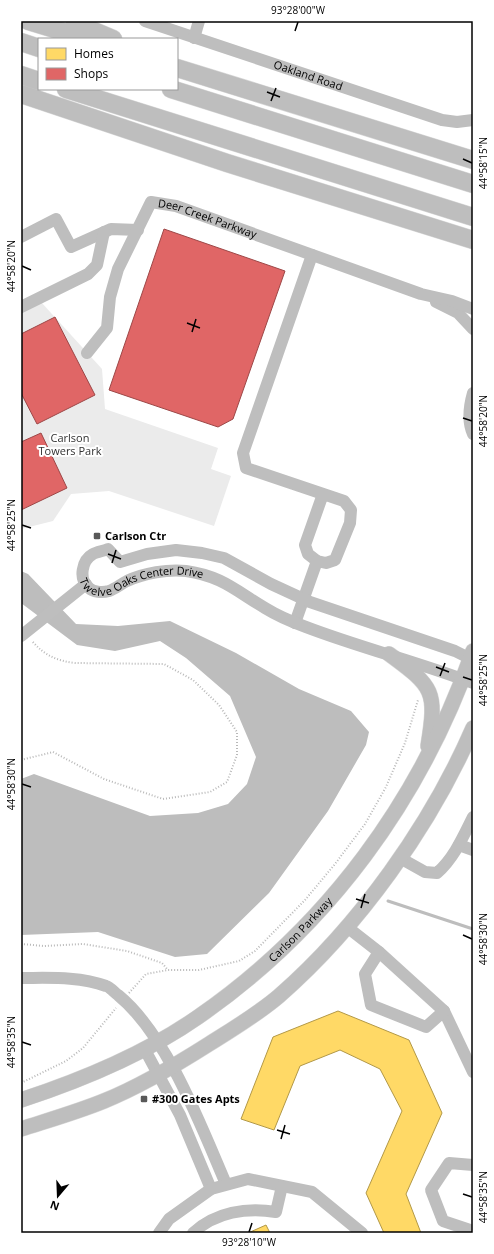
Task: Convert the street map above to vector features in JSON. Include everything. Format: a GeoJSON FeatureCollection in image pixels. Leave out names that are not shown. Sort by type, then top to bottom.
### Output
{"type":"FeatureCollection","features":[{"type":"Feature","properties":{"kind":"highway"},"geometry":{"type":"LineString","coordinates":[[28,21],[84,38]]}},
{"type":"Feature","properties":{"kind":"highway"},"geometry":{"type":"LineString","coordinates":[[69,21],[111,38]]}},
{"type":"Feature","properties":{"kind":"highway"},"geometry":{"type":"LineString","coordinates":[[21,42],[38,48]]}},
{"type":"Feature","properties":{"kind":"highway"},"geometry":{"type":"LineString","coordinates":[[178,66],[207,77],[473,160]]}},
{"type":"Feature","properties":{"kind":"highway"},"geometry":{"type":"LineString","coordinates":[[21,75],[38,81]]}},
{"type":"Feature","properties":{"kind":"highway"},"geometry":{"type":"LineString","coordinates":[[69,90],[473,216]]}},
{"type":"Feature","properties":{"kind":"highway"},"geometry":{"type":"LineString","coordinates":[[174,90],[473,184]]}},
{"type":"Feature","properties":{"kind":"highway"},"geometry":{"type":"LineString","coordinates":[[21,94],[227,163],[473,240]]}},
{"type":"Feature","properties":{"kind":"highway"},"geometry":{"type":"LineString","coordinates":[[21,107],[227,163]]}},
{"type":"Feature","properties":{"kind":"main road"},"geometry":{"type":"LineString","coordinates":[[389,654],[424,682],[430,692],[433,719],[425,762]]}},
{"type":"Feature","properties":{"kind":"main road","name":"Carlson Parkway"},"geometry":{"type":"LineString","coordinates":[[21,1100],[88,1075],[150,1045],[197,1018],[247,982],[306,926],[336,894],[368,851],[425,762],[468,681],[472,656]]}},
{"type":"Feature","properties":{"kind":"main road"},"geometry":{"type":"LineString","coordinates":[[21,1129],[105,1100],[165,1071],[238,1026],[278,996],[347,927],[400,858],[445,784],[473,728]]}},
{"type":"Feature","properties":{"kind":"street","name":"Oakland Road"},"geometry":{"type":"LineString","coordinates":[[146,21],[442,120],[456,122],[473,120]]}},
{"type":"Feature","properties":{"kind":"street"},"geometry":{"type":"LineString","coordinates":[[194,38],[199,21]]}},
{"type":"Feature","properties":{"kind":"street","name":"Deer Creek Parkway"},"geometry":{"type":"LineString","coordinates":[[87,352],[107,328],[110,297],[118,269],[138,230],[144,213],[151,202],[176,206],[421,294],[452,301],[473,310]]}},
{"type":"Feature","properties":{"kind":"street"},"geometry":{"type":"LineString","coordinates":[[21,237],[56,219],[71,248],[111,229],[138,230]]}},
{"type":"Feature","properties":{"kind":"street"},"geometry":{"type":"LineString","coordinates":[[21,307],[88,274],[97,265],[104,232]]}},
{"type":"Feature","properties":{"kind":"street"},"geometry":{"type":"LineString","coordinates":[[312,255],[243,453],[246,468],[344,501],[351,510],[350,523],[335,560],[326,563],[317,561],[308,554],[306,545],[323,494]]}},
{"type":"Feature","properties":{"kind":"street","name":"Deer Creek Parkway"},"geometry":{"type":"LineString","coordinates":[[421,294],[458,314],[473,329]]}},
{"type":"Feature","properties":{"kind":"street"},"geometry":{"type":"LineString","coordinates":[[473,393],[469,411],[473,434]]}},
{"type":"Feature","properties":{"kind":"street","name":"Twelve Oaks Center Drive"},"geometry":{"type":"LineString","coordinates":[[468,681],[295,623],[264,608],[244,593],[223,581],[204,574],[184,571],[164,572],[127,581],[108,592],[97,592],[89,588],[83,581],[82,571],[86,560],[93,554],[108,549],[120,562],[147,554],[176,550],[202,553],[224,558],[271,584],[304,599],[472,656]]}},
{"type":"Feature","properties":{"kind":"street"},"geometry":{"type":"LineString","coordinates":[[295,623],[317,561]]}},
{"type":"Feature","properties":{"kind":"street"},"geometry":{"type":"LineString","coordinates":[[120,562],[127,581]]}},
{"type":"Feature","properties":{"kind":"street"},"geometry":{"type":"LineString","coordinates":[[25,633],[86,584]]}},
{"type":"Feature","properties":{"kind":"street"},"geometry":{"type":"LineString","coordinates":[[400,858],[425,872],[437,873],[459,845],[473,818]]}},
{"type":"Feature","properties":{"kind":"street"},"geometry":{"type":"LineString","coordinates":[[459,845],[473,850]]}},
{"type":"Feature","properties":{"kind":"street"},"geometry":{"type":"LineString","coordinates":[[347,927],[379,952],[444,1011],[473,1072]]}},
{"type":"Feature","properties":{"kind":"street"},"geometry":{"type":"LineString","coordinates":[[379,952],[365,974],[371,1005],[426,1027],[444,1011]]}},
{"type":"Feature","properties":{"kind":"street"},"geometry":{"type":"LineString","coordinates":[[21,978],[76,979],[107,986],[132,1006],[150,1045],[165,1071],[180,1115],[211,1189]]}},
{"type":"Feature","properties":{"kind":"street"},"geometry":{"type":"LineString","coordinates":[[165,1071],[186,1093],[226,1184]]}},
{"type":"Feature","properties":{"kind":"street"},"geometry":{"type":"LineString","coordinates":[[473,1165],[449,1163],[431,1190],[443,1221],[473,1231]]}},
{"type":"Feature","properties":{"kind":"street"},"geometry":{"type":"LineString","coordinates":[[165,1231],[169,1219],[211,1189],[226,1184],[248,1180],[312,1192],[362,1233]]}},
{"type":"Feature","properties":{"kind":"street"},"geometry":{"type":"LineString","coordinates":[[193,1233],[213,1220],[231,1213],[250,1209],[276,1212],[282,1186]]}},
{"type":"Feature","properties":{"kind":"path"},"geometry":{"type":"LineString","coordinates":[[21,760],[53,752],[104,779],[163,799],[210,792],[227,782],[237,755],[237,732],[219,705],[193,680],[164,664],[75,663],[61,661],[47,655],[25,633]]}},
{"type":"Feature","properties":{"kind":"path"},"geometry":{"type":"LineString","coordinates":[[21,1083],[66,1061],[83,1048],[146,974],[168,970],[199,970],[239,960],[255,951],[305,900],[335,864],[365,824],[386,787],[405,743],[417,701],[421,698]]}},
{"type":"Feature","properties":{"kind":"path"},"geometry":{"type":"LineString","coordinates":[[21,944],[44,946],[83,944],[127,951],[162,962],[168,970]]}},
{"type":"Feature","properties":{"kind":"green space","name":"Carlson Towers Park"},"geometry":{"type":"Polygon","coordinates":[[[21,300],[41,302],[102,369],[105,409],[218,448],[211,469],[231,476],[214,526],[109,491],[71,494],[53,521],[21,529],[21,300]]]}},
{"type":"Feature","properties":{"kind":"shaded area"},"geometry":{"type":"Polygon","coordinates":[[[21,571],[28,574],[76,624],[118,626],[170,621],[236,653],[299,689],[351,711],[369,732],[366,745],[328,811],[269,893],[207,954],[175,957],[98,932],[21,935],[21,779],[34,774],[150,816],[198,813],[228,804],[247,784],[256,757],[230,696],[186,658],[160,641],[115,651],[77,645],[21,603],[21,571]]]}},
{"type":"Feature","properties":{"kind":"building: Homes"},"geometry":{"type":"Polygon","coordinates":[[[338,1011],[409,1040],[442,1113],[406,1194],[421,1233],[384,1233],[366,1193],[402,1111],[380,1069],[340,1050],[300,1066],[274,1130],[241,1119],[273,1037],[338,1011]]]}},
{"type":"Feature","properties":{"kind":"building: Homes"},"geometry":{"type":"Polygon","coordinates":[[[266,1225],[270,1233],[248,1233],[266,1225]]]}},
{"type":"Feature","properties":{"kind":"building: Shops"},"geometry":{"type":"Polygon","coordinates":[[[164,229],[285,271],[233,419],[218,427],[109,390],[164,229]]]}},
{"type":"Feature","properties":{"kind":"building: Shops"},"geometry":{"type":"Polygon","coordinates":[[[55,317],[95,395],[37,424],[21,393],[21,334],[55,317]]]}},
{"type":"Feature","properties":{"kind":"building: Shops"},"geometry":{"type":"Polygon","coordinates":[[[41,433],[67,488],[21,510],[21,442],[41,433]]]}},
{"type":"Feature","properties":{"kind":"waterway"},"geometry":{"type":"LineString","coordinates":[[388,901],[473,929]]}},
{"type":"Feature","properties":{"kind":"place","name":"Carlson Ctr"},"geometry":{"type":"Point","coordinates":[97,536]}},
{"type":"Feature","properties":{"kind":"place","name":"#300 Gates Apts"},"geometry":{"type":"Point","coordinates":[144,1099]}}]}
